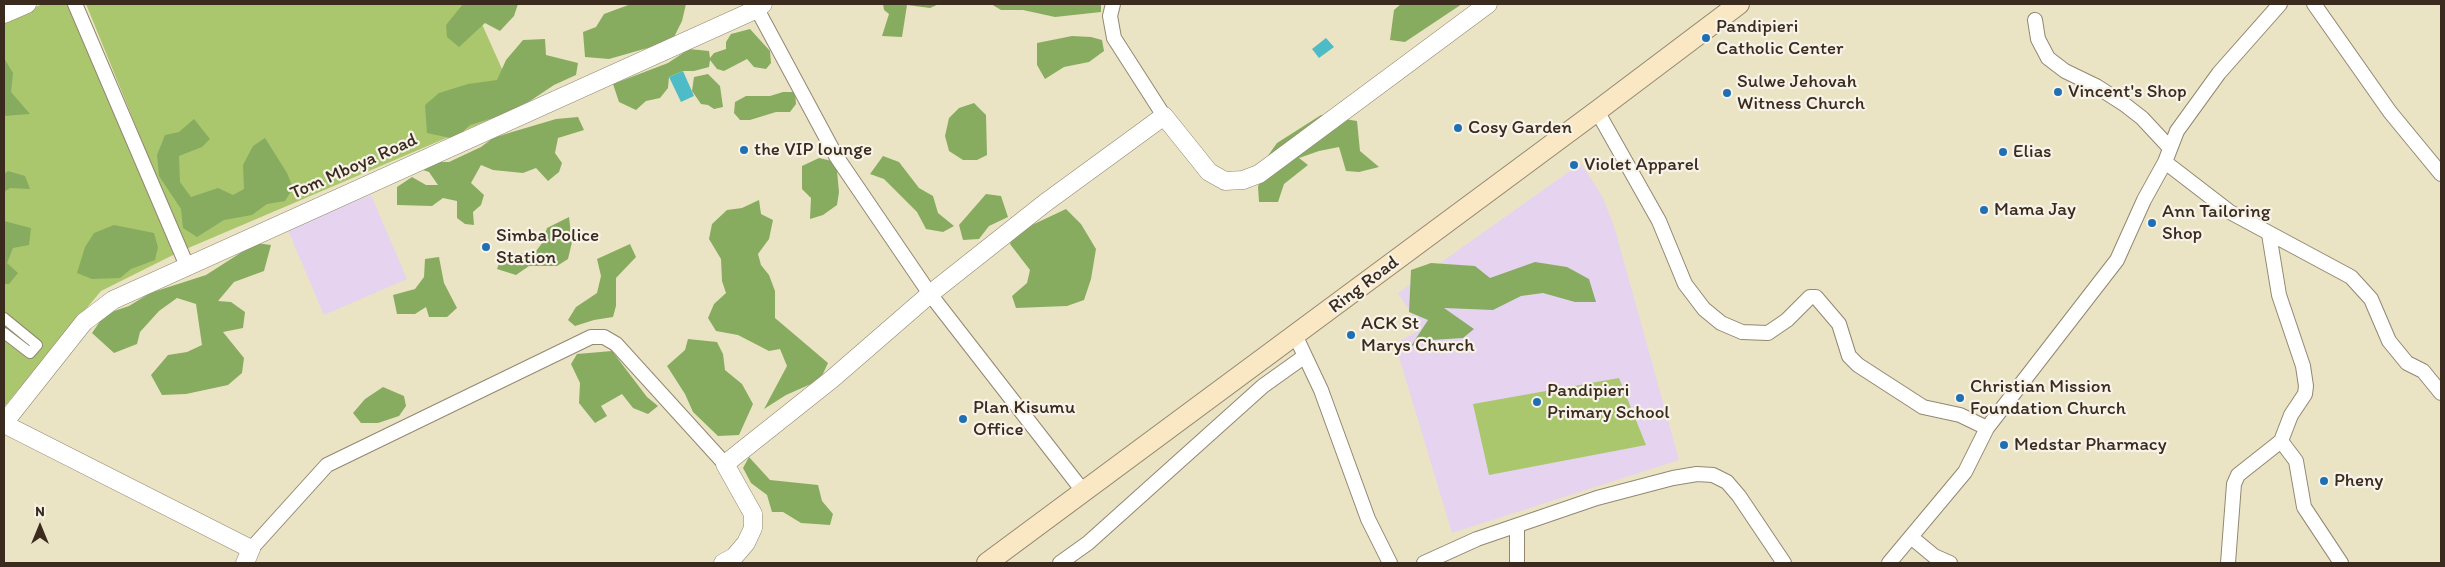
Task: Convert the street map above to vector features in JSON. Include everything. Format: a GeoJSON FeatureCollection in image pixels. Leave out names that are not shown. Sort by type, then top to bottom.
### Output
{"type":"FeatureCollection","features":[{"type":"Feature","properties":{"kind":"main road","name":"Ring Road"},"geometry":{"type":"LineString","coordinates":[[987,563],[1598,111],[1739,4]]}},
{"type":"Feature","properties":{"kind":"street"},"geometry":{"type":"LineString","coordinates":[[4,14],[27,4]]}},
{"type":"Feature","properties":{"kind":"street"},"geometry":{"type":"LineString","coordinates":[[75,4],[187,266]]}},
{"type":"Feature","properties":{"kind":"street"},"geometry":{"type":"LineString","coordinates":[[1113,4],[1110,16],[1114,38],[1164,116],[1209,172],[1225,181],[1243,180],[1259,174],[1488,4]]}},
{"type":"Feature","properties":{"kind":"street"},"geometry":{"type":"LineString","coordinates":[[1889,563],[1965,472],[1987,428],[2117,260],[2177,131],[2219,74],[2280,4]]}},
{"type":"Feature","properties":{"kind":"street"},"geometry":{"type":"LineString","coordinates":[[2314,4],[2390,112],[2441,174]]}},
{"type":"Feature","properties":{"kind":"street"},"geometry":{"type":"LineString","coordinates":[[760,6],[836,156],[930,294],[1083,491]]}},
{"type":"Feature","properties":{"kind":"street","name":"Tom Mboya Road"},"geometry":{"type":"LineString","coordinates":[[4,423],[84,322],[113,300],[760,6]]}},
{"type":"Feature","properties":{"kind":"street"},"geometry":{"type":"LineString","coordinates":[[2035,20],[2038,39],[2048,58],[2065,71],[2096,86],[2124,104],[2142,118],[2170,147]]}},
{"type":"Feature","properties":{"kind":"street"},"geometry":{"type":"LineString","coordinates":[[1598,111],[1659,221],[1685,284],[1704,309],[1721,323],[1742,332],[1768,333],[1787,320],[1810,297],[1816,297],[1839,324],[1849,356],[1858,365],[1923,407],[1960,415],[1987,428]]}},
{"type":"Feature","properties":{"kind":"street"},"geometry":{"type":"LineString","coordinates":[[725,464],[832,379],[930,294],[1045,203],[1164,116]]}},
{"type":"Feature","properties":{"kind":"street"},"geometry":{"type":"LineString","coordinates":[[2164,162],[2230,212],[2351,277],[2361,286],[2370,299],[2389,341],[2407,363],[2423,371],[2441,394]]}},
{"type":"Feature","properties":{"kind":"street"},"geometry":{"type":"LineString","coordinates":[[2228,563],[2234,484],[2238,475],[2281,441],[2291,415],[2304,394],[2306,386],[2303,366],[2278,295],[2269,234]]}},
{"type":"Feature","properties":{"kind":"street"},"geometry":{"type":"LineString","coordinates":[[4,318],[37,345],[30,354],[4,333]]}},
{"type":"Feature","properties":{"kind":"street"},"geometry":{"type":"LineString","coordinates":[[1295,335],[1321,390],[1368,519],[1390,563]]}},
{"type":"Feature","properties":{"kind":"street"},"geometry":{"type":"LineString","coordinates":[[4,423],[248,556],[327,465],[591,337],[604,337],[616,344],[725,464],[753,514],[753,528],[746,543],[734,557],[723,563]]}},
{"type":"Feature","properties":{"kind":"street"},"geometry":{"type":"LineString","coordinates":[[1060,563],[1088,543],[1264,386],[1305,356]]}},
{"type":"Feature","properties":{"kind":"street"},"geometry":{"type":"LineString","coordinates":[[2281,441],[2296,461],[2304,507],[2341,563]]}},
{"type":"Feature","properties":{"kind":"street"},"geometry":{"type":"LineString","coordinates":[[1424,563],[1477,539],[1517,527],[1597,498],[1673,478],[1696,474],[1713,475],[1727,482],[1739,496],[1784,563]]}},
{"type":"Feature","properties":{"kind":"street"},"geometry":{"type":"LineString","coordinates":[[1517,527],[1517,563]]}},
{"type":"Feature","properties":{"kind":"street"},"geometry":{"type":"LineString","coordinates":[[1911,538],[1934,556],[1950,563]]}},
{"type":"Feature","properties":{"kind":"shaded area","name":"Pandipieri Primary School"},"geometry":{"type":"Polygon","coordinates":[[[1581,163],[1602,196],[1614,226],[1679,460],[1452,533],[1395,344],[1421,329],[1398,293],[1581,163]]]}},
{"type":"Feature","properties":{"kind":"shaded area"},"geometry":{"type":"Polygon","coordinates":[[[371,195],[407,279],[324,315],[287,228],[371,195]]]}},
{"type":"Feature","properties":{"kind":"green space"},"geometry":{"type":"Polygon","coordinates":[[[43,4],[70,4],[175,254],[101,291],[4,407],[4,20],[43,4]]]}},
{"type":"Feature","properties":{"kind":"green space"},"geometry":{"type":"Polygon","coordinates":[[[86,4],[473,4],[519,107],[186,249],[86,4]]]}},
{"type":"Feature","properties":{"kind":"green space"},"geometry":{"type":"Polygon","coordinates":[[[463,4],[518,4],[514,16],[500,31],[485,23],[459,47],[447,37],[446,25],[463,4]]]}},
{"type":"Feature","properties":{"kind":"green space"},"geometry":{"type":"Polygon","coordinates":[[[631,4],[686,4],[682,21],[672,41],[609,59],[585,57],[583,32],[596,27],[604,14],[631,4]]]}},
{"type":"Feature","properties":{"kind":"green space"},"geometry":{"type":"Polygon","coordinates":[[[883,4],[939,4],[930,8],[907,5],[902,37],[882,36],[889,14],[884,10],[883,4]]]}},
{"type":"Feature","properties":{"kind":"green space"},"geometry":{"type":"Polygon","coordinates":[[[991,4],[1101,4],[1101,12],[1055,17],[1023,10],[1001,10],[991,4]]]}},
{"type":"Feature","properties":{"kind":"green space"},"geometry":{"type":"Polygon","coordinates":[[[1401,4],[1462,4],[1405,42],[1390,40],[1394,10],[1401,4]]]}},
{"type":"Feature","properties":{"kind":"green space"},"geometry":{"type":"Polygon","coordinates":[[[750,29],[770,51],[771,63],[766,69],[754,67],[747,59],[724,71],[717,69],[710,60],[709,67],[694,71],[683,71],[669,77],[668,88],[660,98],[646,101],[636,110],[619,102],[613,84],[668,63],[689,49],[709,51],[710,58],[714,53],[726,49],[726,42],[731,34],[750,29]]]}},
{"type":"Feature","properties":{"kind":"green space"},"geometry":{"type":"Polygon","coordinates":[[[1072,36],[1091,37],[1102,40],[1104,51],[1089,62],[1064,67],[1045,79],[1037,65],[1037,43],[1072,36]]]}},
{"type":"Feature","properties":{"kind":"green space"},"geometry":{"type":"Polygon","coordinates":[[[545,39],[546,55],[578,63],[576,75],[554,85],[530,101],[499,116],[470,125],[455,139],[427,133],[425,105],[439,93],[468,84],[497,80],[506,60],[523,40],[545,39]]]}},
{"type":"Feature","properties":{"kind":"green space"},"geometry":{"type":"Polygon","coordinates":[[[4,58],[13,73],[11,92],[30,114],[4,116],[4,58]]]}},
{"type":"Feature","properties":{"kind":"green space"},"geometry":{"type":"Polygon","coordinates":[[[708,74],[720,86],[723,107],[714,109],[708,105],[701,104],[692,91],[694,77],[708,74]]]}},
{"type":"Feature","properties":{"kind":"green space"},"geometry":{"type":"Polygon","coordinates":[[[783,92],[795,92],[796,104],[790,112],[776,112],[750,120],[740,120],[734,113],[735,102],[746,96],[770,96],[783,92]]]}},
{"type":"Feature","properties":{"kind":"green space"},"geometry":{"type":"Polygon","coordinates":[[[974,103],[986,115],[987,155],[977,160],[963,160],[949,151],[945,136],[949,118],[959,108],[974,103]]]}},
{"type":"Feature","properties":{"kind":"green space"},"geometry":{"type":"Polygon","coordinates":[[[1321,115],[1357,121],[1360,151],[1379,167],[1359,172],[1346,171],[1339,147],[1319,151],[1299,158],[1308,165],[1284,184],[1278,202],[1259,202],[1258,187],[1267,157],[1277,143],[1321,115]]]}},
{"type":"Feature","properties":{"kind":"green space"},"geometry":{"type":"Polygon","coordinates":[[[578,117],[584,130],[558,138],[555,153],[562,163],[559,172],[548,181],[536,168],[523,173],[493,170],[481,165],[471,183],[484,195],[481,205],[473,212],[474,225],[465,224],[457,218],[457,201],[443,198],[432,206],[397,205],[397,187],[412,177],[426,185],[438,185],[429,172],[423,170],[433,162],[449,162],[481,147],[493,138],[512,132],[556,119],[578,117]]]}},
{"type":"Feature","properties":{"kind":"green space"},"geometry":{"type":"Polygon","coordinates":[[[194,119],[210,139],[202,147],[179,156],[180,182],[191,197],[218,188],[233,195],[244,189],[243,165],[253,146],[265,138],[287,173],[293,188],[285,201],[267,204],[252,215],[224,220],[197,237],[183,228],[181,209],[159,176],[157,155],[165,135],[179,132],[194,119]]]}},
{"type":"Feature","properties":{"kind":"green space"},"geometry":{"type":"Polygon","coordinates":[[[883,156],[899,162],[919,188],[933,196],[938,213],[954,226],[943,232],[926,229],[917,212],[884,179],[870,174],[883,156]]]}},
{"type":"Feature","properties":{"kind":"green space"},"geometry":{"type":"Polygon","coordinates":[[[819,158],[832,161],[837,171],[839,192],[837,205],[823,215],[810,219],[811,198],[802,189],[802,166],[819,158]]]}},
{"type":"Feature","properties":{"kind":"green space"},"geometry":{"type":"Polygon","coordinates":[[[8,171],[25,176],[30,189],[10,188],[4,192],[4,174],[8,171]]]}},
{"type":"Feature","properties":{"kind":"green space"},"geometry":{"type":"Polygon","coordinates":[[[986,194],[1001,196],[1008,217],[989,226],[979,239],[963,240],[959,225],[986,194]]]}},
{"type":"Feature","properties":{"kind":"green space"},"geometry":{"type":"Polygon","coordinates":[[[759,200],[761,214],[773,220],[769,239],[758,254],[761,265],[769,275],[775,291],[775,318],[828,363],[820,380],[786,395],[764,409],[787,366],[780,349],[769,351],[738,335],[716,331],[708,318],[714,304],[726,293],[722,281],[721,259],[709,239],[712,224],[727,210],[742,208],[759,200]]]}},
{"type":"Feature","properties":{"kind":"green space"},"geometry":{"type":"Polygon","coordinates":[[[1066,209],[1081,224],[1096,249],[1091,279],[1084,300],[1067,306],[1016,308],[1012,296],[1027,283],[1030,270],[1010,244],[1016,226],[1032,225],[1066,209]]]}},
{"type":"Feature","properties":{"kind":"green space"},"geometry":{"type":"Polygon","coordinates":[[[569,217],[572,242],[568,259],[557,266],[529,266],[516,275],[497,269],[503,253],[534,254],[542,243],[547,228],[569,217]]]}},
{"type":"Feature","properties":{"kind":"green space"},"geometry":{"type":"Polygon","coordinates":[[[4,221],[31,228],[29,245],[13,248],[7,263],[18,273],[9,284],[4,284],[4,221]]]}},
{"type":"Feature","properties":{"kind":"green space"},"geometry":{"type":"Polygon","coordinates":[[[114,225],[154,233],[158,247],[155,260],[131,269],[120,278],[92,279],[77,273],[85,247],[94,233],[114,225]]]}},
{"type":"Feature","properties":{"kind":"green space"},"geometry":{"type":"Polygon","coordinates":[[[256,243],[271,245],[264,271],[234,282],[218,301],[231,302],[245,312],[243,328],[223,332],[244,358],[242,373],[228,385],[186,394],[162,395],[151,375],[168,355],[187,352],[202,345],[196,304],[177,298],[159,311],[140,332],[137,344],[114,353],[92,333],[105,314],[129,306],[150,293],[206,275],[256,243]]]}},
{"type":"Feature","properties":{"kind":"green space"},"geometry":{"type":"Polygon","coordinates":[[[630,244],[636,257],[616,278],[616,306],[613,317],[575,326],[568,320],[576,307],[597,293],[601,276],[597,259],[630,244]]]}},
{"type":"Feature","properties":{"kind":"green space"},"geometry":{"type":"Polygon","coordinates":[[[439,257],[444,283],[457,308],[447,317],[429,317],[426,307],[415,314],[397,314],[393,295],[415,289],[424,277],[425,259],[439,257]]]}},
{"type":"Feature","properties":{"kind":"green space"},"geometry":{"type":"Polygon","coordinates":[[[1535,262],[1567,267],[1589,279],[1596,302],[1575,302],[1543,293],[1521,296],[1493,310],[1444,308],[1474,329],[1463,338],[1432,340],[1411,346],[1428,320],[1409,312],[1411,270],[1431,263],[1475,266],[1490,278],[1535,262]]]}},
{"type":"Feature","properties":{"kind":"green space"},"geometry":{"type":"Polygon","coordinates":[[[688,339],[717,342],[723,354],[725,370],[742,384],[753,404],[739,435],[718,436],[693,412],[685,394],[667,366],[685,350],[688,339]]]}},
{"type":"Feature","properties":{"kind":"green space"},"geometry":{"type":"Polygon","coordinates":[[[612,351],[647,397],[658,406],[648,414],[633,408],[622,394],[601,406],[607,416],[595,423],[579,403],[580,383],[571,364],[577,354],[612,351]]]}},
{"type":"Feature","properties":{"kind":"green space"},"geometry":{"type":"Polygon","coordinates":[[[1619,378],[1646,445],[1489,475],[1473,404],[1619,378]]]}},
{"type":"Feature","properties":{"kind":"green space"},"geometry":{"type":"Polygon","coordinates":[[[383,387],[404,396],[406,406],[399,416],[378,423],[361,423],[353,413],[365,399],[383,387]]]}},
{"type":"Feature","properties":{"kind":"green space"},"geometry":{"type":"Polygon","coordinates":[[[749,457],[770,480],[818,485],[822,501],[833,514],[830,525],[801,523],[783,512],[772,512],[767,495],[751,483],[743,468],[749,457]]]}},
{"type":"Feature","properties":{"kind":"water"},"geometry":{"type":"Polygon","coordinates":[[[1326,38],[1334,47],[1319,58],[1312,49],[1326,38]]]}},
{"type":"Feature","properties":{"kind":"water"},"geometry":{"type":"Polygon","coordinates":[[[683,71],[694,96],[681,102],[669,77],[683,71]]]}},
{"type":"Feature","properties":{"kind":"place","name":"Pandipieri Catholic Center"},"geometry":{"type":"Point","coordinates":[1706,38]}},
{"type":"Feature","properties":{"kind":"place","name":"Vincent's Shop"},"geometry":{"type":"Point","coordinates":[2058,92]}},
{"type":"Feature","properties":{"kind":"place","name":"Sulwe Jehovah Witness Church"},"geometry":{"type":"Point","coordinates":[1727,93]}},
{"type":"Feature","properties":{"kind":"place","name":"Cosy Garden"},"geometry":{"type":"Point","coordinates":[1458,128]}},
{"type":"Feature","properties":{"kind":"place","name":"the VIP lounge"},"geometry":{"type":"Point","coordinates":[744,150]}},
{"type":"Feature","properties":{"kind":"place","name":"Elias"},"geometry":{"type":"Point","coordinates":[2003,152]}},
{"type":"Feature","properties":{"kind":"place","name":"Violet Apparel"},"geometry":{"type":"Point","coordinates":[1574,165]}},
{"type":"Feature","properties":{"kind":"place","name":"Mama Jay"},"geometry":{"type":"Point","coordinates":[1984,210]}},
{"type":"Feature","properties":{"kind":"place","name":"Ann Tailoring Shop"},"geometry":{"type":"Point","coordinates":[2152,223]}},
{"type":"Feature","properties":{"kind":"place","name":"Simba Police Station"},"geometry":{"type":"Point","coordinates":[486,247]}},
{"type":"Feature","properties":{"kind":"place","name":"ACK St Marys Church"},"geometry":{"type":"Point","coordinates":[1351,335]}},
{"type":"Feature","properties":{"kind":"place","name":"Christian Mission Foundation Church"},"geometry":{"type":"Point","coordinates":[1960,398]}},
{"type":"Feature","properties":{"kind":"place","name":"Pandipieri Primary School"},"geometry":{"type":"Point","coordinates":[1537,402]}},
{"type":"Feature","properties":{"kind":"place","name":"Plan Kisumu Office"},"geometry":{"type":"Point","coordinates":[963,419]}},
{"type":"Feature","properties":{"kind":"place","name":"Medstar Pharmacy"},"geometry":{"type":"Point","coordinates":[2004,445]}},
{"type":"Feature","properties":{"kind":"place","name":"Pheny"},"geometry":{"type":"Point","coordinates":[2324,481]}}]}
